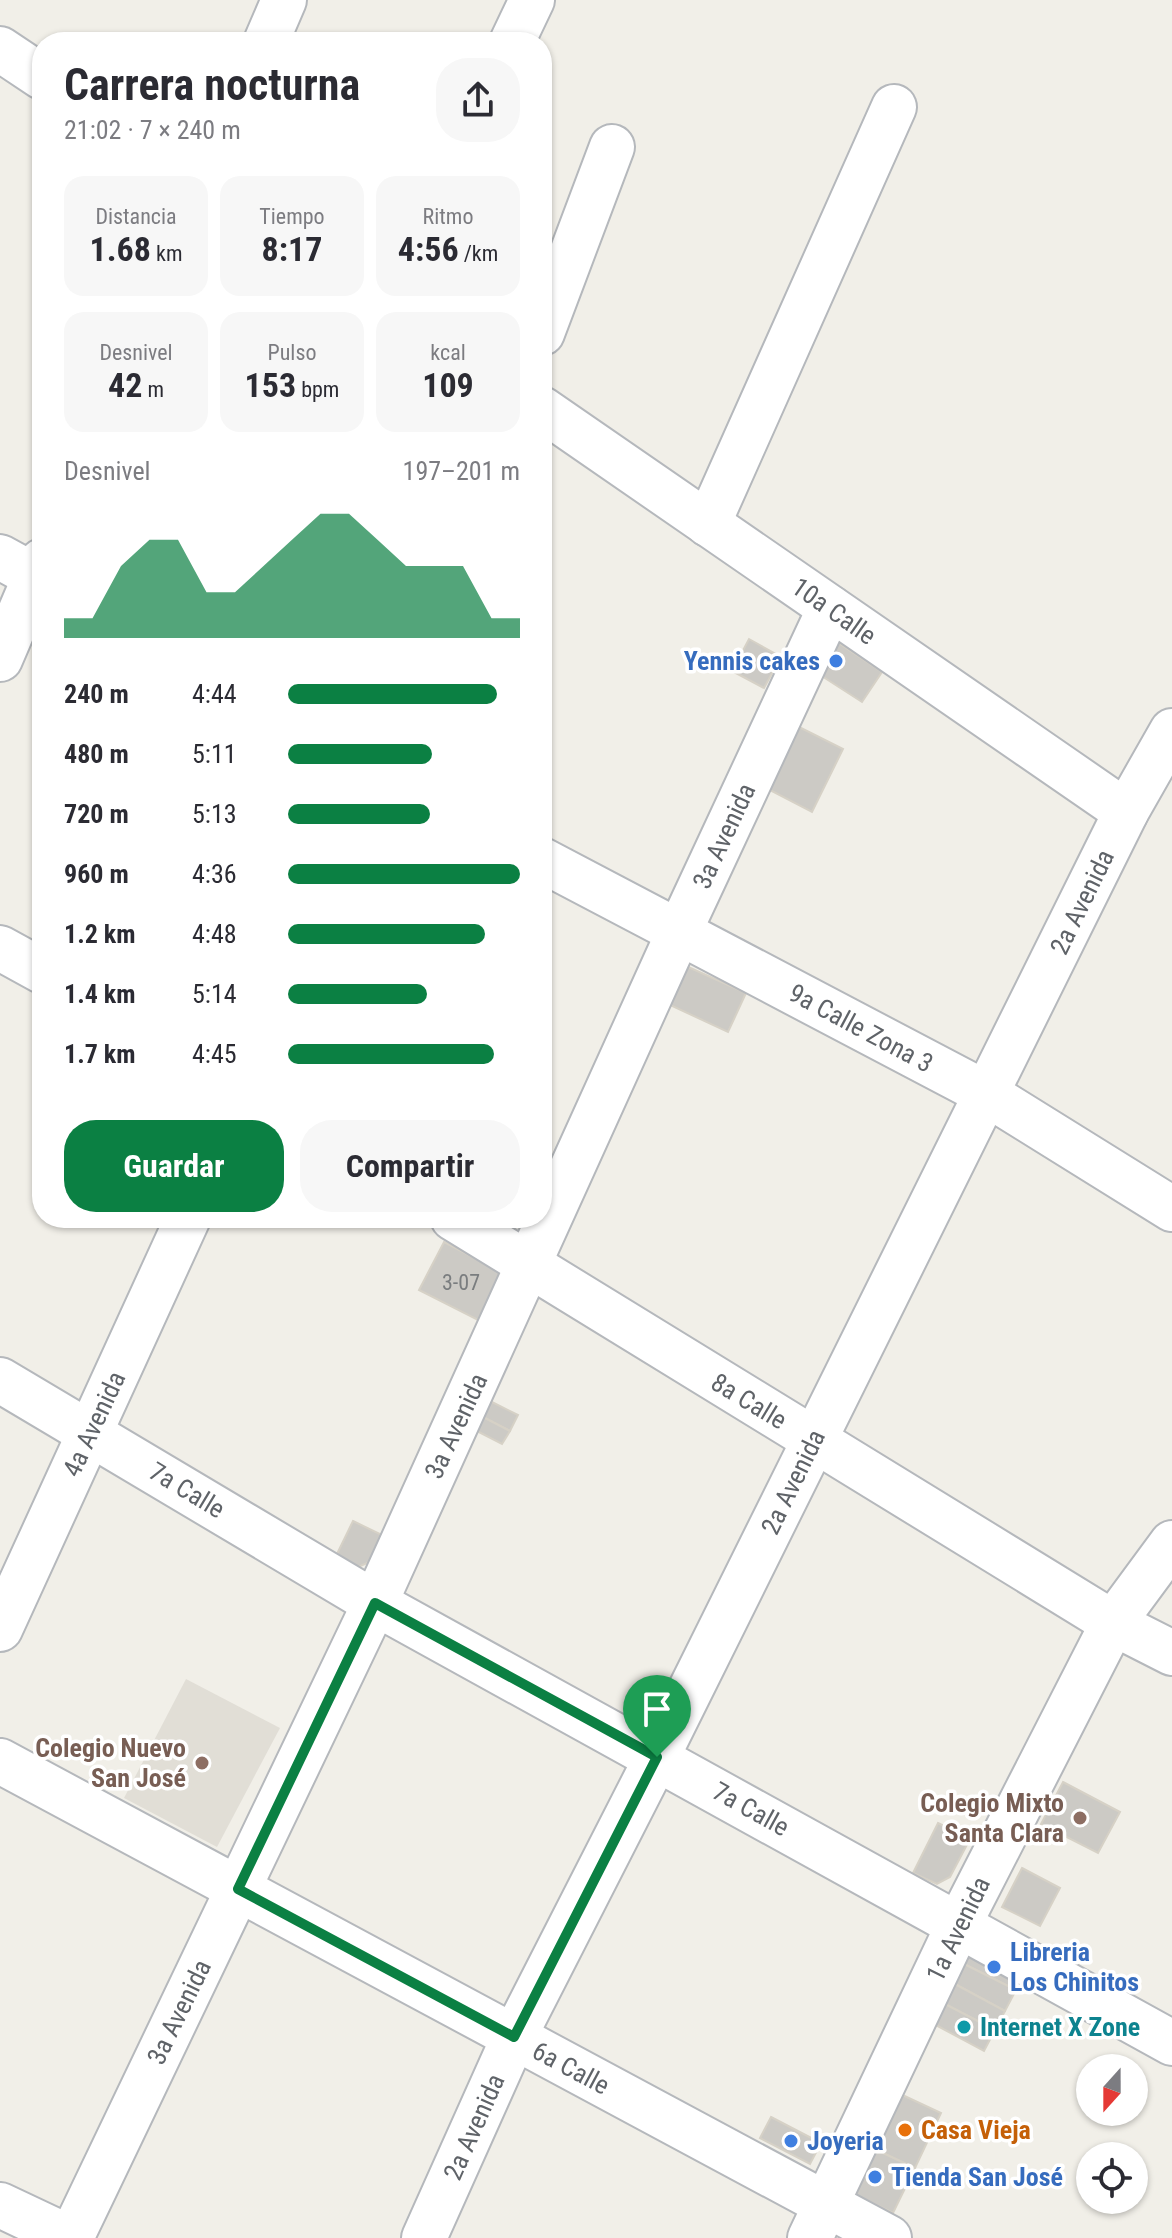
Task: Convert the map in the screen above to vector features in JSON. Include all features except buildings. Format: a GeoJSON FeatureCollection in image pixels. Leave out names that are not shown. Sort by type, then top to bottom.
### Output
{"type":"FeatureCollection","features":[{"type":"Feature","properties":{"kind":"street"},"geometry":{"type":"LineString","coordinates":[[270,32],[284,0]]}},
{"type":"Feature","properties":{"kind":"street"},"geometry":{"type":"LineString","coordinates":[[517,32],[532,0]]}},
{"type":"Feature","properties":{"kind":"street"},"geometry":{"type":"LineString","coordinates":[[0,49],[32,70]]}},
{"type":"Feature","properties":{"kind":"street"},"geometry":{"type":"LineString","coordinates":[[708,524],[894,107]]}},
{"type":"Feature","properties":{"kind":"street"},"geometry":{"type":"LineString","coordinates":[[552,306],[612,147]]}},
{"type":"Feature","properties":{"kind":"street","name":"10a Calle"},"geometry":{"type":"LineString","coordinates":[[552,428],[708,524],[1126,812]]}},
{"type":"Feature","properties":{"kind":"street"},"geometry":{"type":"LineString","coordinates":[[0,659],[30,569]]}},
{"type":"Feature","properties":{"kind":"street","name":"3a Avenida"},"geometry":{"type":"LineString","coordinates":[[552,1215],[830,608]]}},
{"type":"Feature","properties":{"kind":"street","name":"2a Avenida"},"geometry":{"type":"LineString","coordinates":[[424,2238],[514,2037],[657,1757],[1126,812],[1172,731]]}},
{"type":"Feature","properties":{"kind":"street","name":"9a Calle Zona 3"},"geometry":{"type":"LineString","coordinates":[[552,865],[987,1094],[1172,1209]]}},
{"type":"Feature","properties":{"kind":"street"},"geometry":{"type":"LineString","coordinates":[[0,948],[32,966]]}},
{"type":"Feature","properties":{"kind":"street","name":"4a Avenida"},"geometry":{"type":"LineString","coordinates":[[0,1629],[183,1228]]}},
{"type":"Feature","properties":{"kind":"street","name":"8a Calle"},"geometry":{"type":"LineString","coordinates":[[469,1228],[1113,1623],[1172,1653]]}},
{"type":"Feature","properties":{"kind":"street","name":"3a Avenida"},"geometry":{"type":"LineString","coordinates":[[70,2238],[375,1603],[546,1228]]}},
{"type":"Feature","properties":{"kind":"street","name":"7a Calle"},"geometry":{"type":"LineString","coordinates":[[0,1380],[375,1603],[1172,2043]]}},
{"type":"Feature","properties":{"kind":"street","name":"1a Avenida"},"geometry":{"type":"LineString","coordinates":[[817,2221],[959,1924],[1113,1623],[1172,1543]]}},
{"type":"Feature","properties":{"kind":"street","name":"6a Calle"},"geometry":{"type":"LineString","coordinates":[[0,1761],[514,2037],[817,2221],[889,2238]]}},
{"type":"Feature","properties":{"kind":"street"},"geometry":{"type":"LineString","coordinates":[[0,2205],[70,2238]]}},
{"type":"Feature","properties":{"kind":"shaded area","name":"Colegio Nuevo San José"},"geometry":{"type":"Polygon","coordinates":[[[186,1679],[280,1728],[217,1847],[124,1798],[186,1679]]]}},
{"type":"Feature","properties":{"kind":"place","name":"Yennis cakes"},"geometry":{"type":"Point","coordinates":[836,661]}},
{"type":"Feature","properties":{"kind":"place","name":"Colegio Nuevo San José"},"geometry":{"type":"Point","coordinates":[202,1763]}},
{"type":"Feature","properties":{"kind":"place","name":"Colegio Mixto Santa Clara"},"geometry":{"type":"Point","coordinates":[1080,1818]}},
{"type":"Feature","properties":{"kind":"place","name":"Libreria Los Chinitos"},"geometry":{"type":"Point","coordinates":[994,1967]}},
{"type":"Feature","properties":{"kind":"place","name":"Internet X Zone"},"geometry":{"type":"Point","coordinates":[964,2027]}},
{"type":"Feature","properties":{"kind":"place","name":"Casa Vieja"},"geometry":{"type":"Point","coordinates":[905,2130]}},
{"type":"Feature","properties":{"kind":"place","name":"Joyeria"},"geometry":{"type":"Point","coordinates":[791,2141]}},
{"type":"Feature","properties":{"kind":"place","name":"Tienda San José"},"geometry":{"type":"Point","coordinates":[875,2177]}},
{"type":"Feature","properties":{"kind":"route"},"geometry":{"type":"LineString","coordinates":[[375,1603],[657,1757],[514,2037],[238,1889],[375,1603]]}}]}
